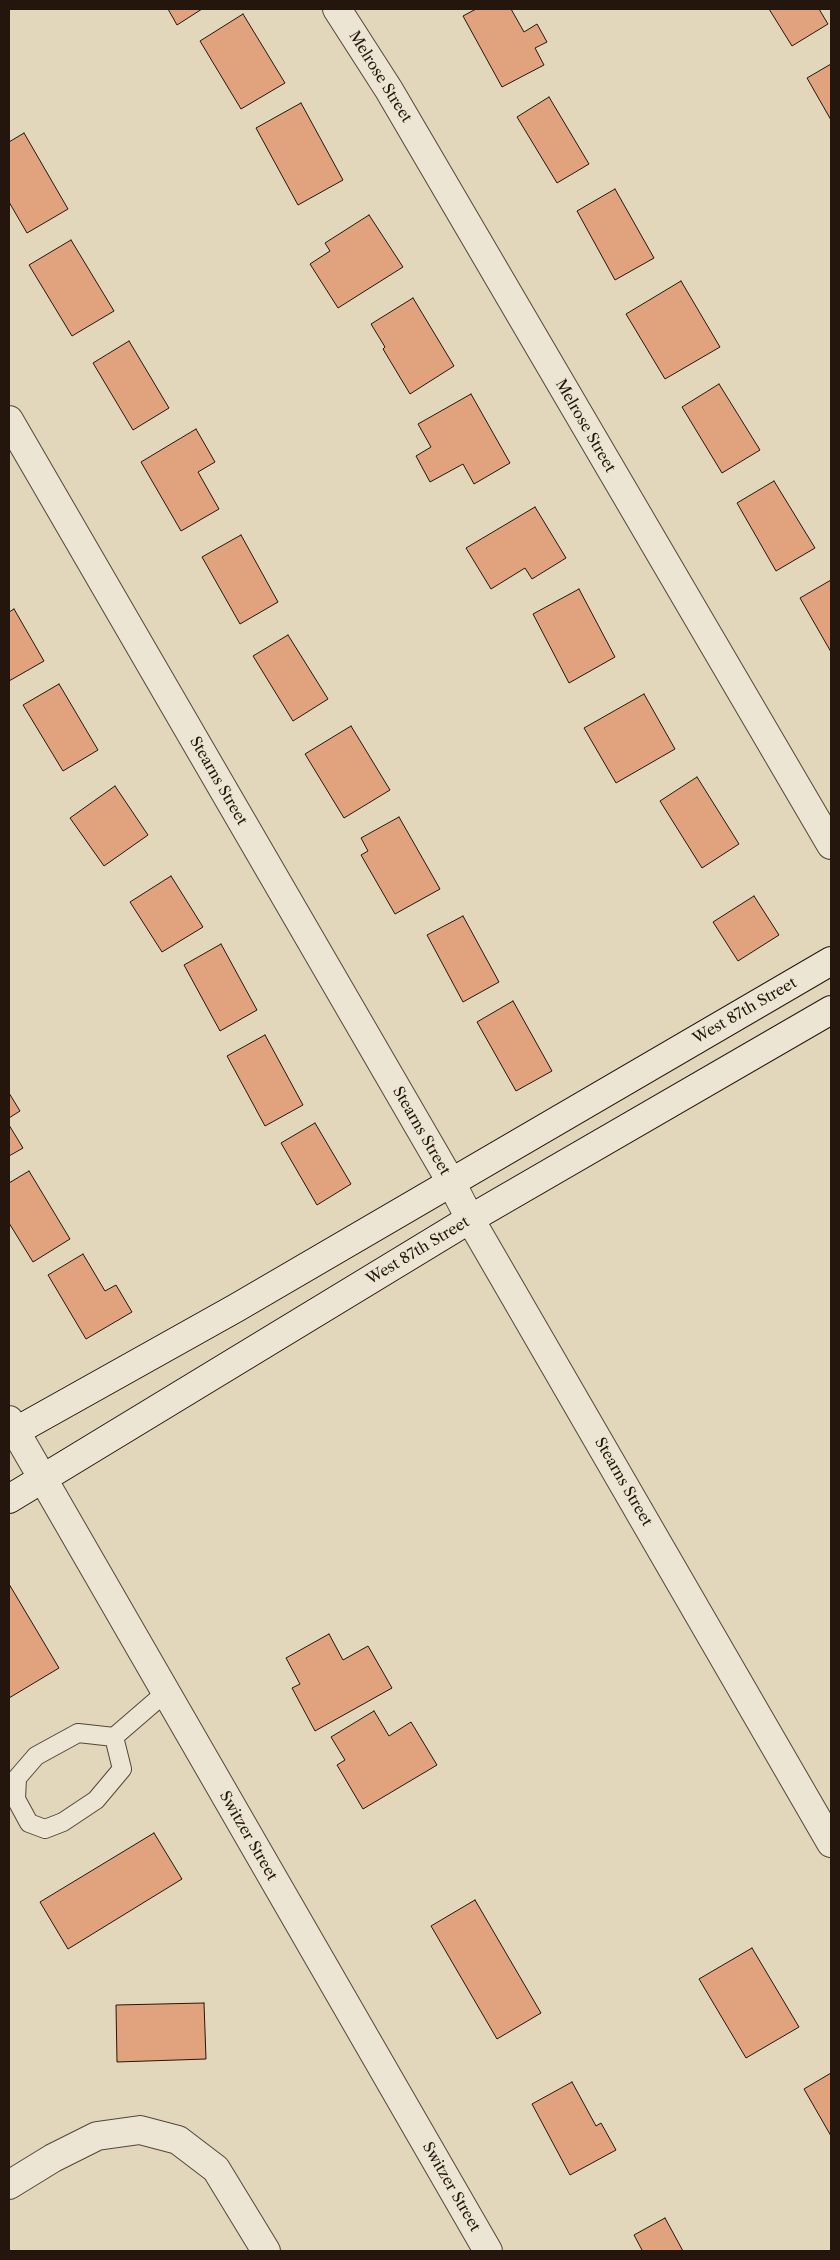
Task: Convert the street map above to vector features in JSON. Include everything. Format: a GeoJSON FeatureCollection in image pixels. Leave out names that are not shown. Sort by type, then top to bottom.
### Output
{"type":"FeatureCollection","features":[{"type":"Feature","properties":{"kind":"street","name":"Melrose Street"},"geometry":{"type":"LineString","coordinates":[[337,9],[389,90],[831,845]]}},
{"type":"Feature","properties":{"kind":"street","name":"Stearns Street"},"geometry":{"type":"LineString","coordinates":[[9,420],[451,1182],[470,1219],[831,1843]]}},
{"type":"Feature","properties":{"kind":"street","name":"West 87th Street"},"geometry":{"type":"LineString","coordinates":[[11,1429],[236,1308],[831,961]]}},
{"type":"Feature","properties":{"kind":"street","name":"West 87th Street"},"geometry":{"type":"LineString","coordinates":[[9,1499],[470,1219],[831,1010]]}},
{"type":"Feature","properties":{"kind":"street","name":"Switzer Street"},"geometry":{"type":"LineString","coordinates":[[11,1429],[488,2251]]}},
{"type":"Feature","properties":{"kind":"street"},"geometry":{"type":"LineString","coordinates":[[9,2185],[53,2158],[97,2136],[140,2130],[178,2140],[216,2169],[266,2251]]}},
{"type":"Feature","properties":{"kind":"lane"},"geometry":{"type":"LineString","coordinates":[[114,1737],[122,1769],[96,1800],[63,1822],[45,1829],[29,1823],[16,1799],[17,1778],[36,1756],[78,1733],[114,1737],[165,1693]]}},
{"type":"Feature","properties":{"kind":"building"},"geometry":{"type":"Polygon","coordinates":[[[168,9],[202,9],[177,25],[168,9]]]}},
{"type":"Feature","properties":{"kind":"building"},"geometry":{"type":"Polygon","coordinates":[[[476,9],[511,9],[524,32],[537,24],[547,42],[535,48],[544,65],[502,87],[463,16],[476,9]]]}},
{"type":"Feature","properties":{"kind":"building"},"geometry":{"type":"Polygon","coordinates":[[[769,9],[819,9],[828,24],[792,46],[769,9]]]}},
{"type":"Feature","properties":{"kind":"building"},"geometry":{"type":"Polygon","coordinates":[[[243,14],[285,83],[241,109],[200,41],[243,14]]]}},
{"type":"Feature","properties":{"kind":"building"},"geometry":{"type":"Polygon","coordinates":[[[831,64],[831,120],[807,78],[831,64]]]}},
{"type":"Feature","properties":{"kind":"building"},"geometry":{"type":"Polygon","coordinates":[[[549,97],[589,164],[557,183],[517,117],[549,97]]]}},
{"type":"Feature","properties":{"kind":"building"},"geometry":{"type":"Polygon","coordinates":[[[301,103],[343,180],[298,205],[256,128],[301,103]]]}},
{"type":"Feature","properties":{"kind":"building"},"geometry":{"type":"Polygon","coordinates":[[[24,133],[68,209],[27,233],[9,202],[9,142],[24,133]]]}},
{"type":"Feature","properties":{"kind":"building"},"geometry":{"type":"Polygon","coordinates":[[[615,189],[654,258],[615,280],[577,211],[615,189]]]}},
{"type":"Feature","properties":{"kind":"building"},"geometry":{"type":"Polygon","coordinates":[[[369,215],[403,267],[338,308],[310,264],[330,251],[325,243],[369,215]]]}},
{"type":"Feature","properties":{"kind":"building"},"geometry":{"type":"Polygon","coordinates":[[[71,240],[114,311],[72,336],[29,265],[71,240]]]}},
{"type":"Feature","properties":{"kind":"building"},"geometry":{"type":"Polygon","coordinates":[[[681,281],[720,347],[665,379],[626,314],[681,281]]]}},
{"type":"Feature","properties":{"kind":"building"},"geometry":{"type":"Polygon","coordinates":[[[413,298],[454,366],[410,394],[383,349],[385,347],[371,324],[413,298]]]}},
{"type":"Feature","properties":{"kind":"building"},"geometry":{"type":"Polygon","coordinates":[[[129,341],[169,408],[133,430],[93,363],[129,341]]]}},
{"type":"Feature","properties":{"kind":"building"},"geometry":{"type":"Polygon","coordinates":[[[719,384],[760,450],[722,473],[682,407],[719,384]]]}},
{"type":"Feature","properties":{"kind":"building"},"geometry":{"type":"Polygon","coordinates":[[[471,394],[510,463],[474,484],[463,464],[430,482],[416,456],[431,447],[418,424],[471,394]]]}},
{"type":"Feature","properties":{"kind":"building"},"geometry":{"type":"Polygon","coordinates":[[[196,429],[215,462],[198,472],[219,509],[181,531],[141,462],[196,429]]]}},
{"type":"Feature","properties":{"kind":"building"},"geometry":{"type":"Polygon","coordinates":[[[774,481],[815,548],[776,571],[737,503],[774,481]]]}},
{"type":"Feature","properties":{"kind":"building"},"geometry":{"type":"Polygon","coordinates":[[[535,507],[566,558],[532,579],[525,568],[491,589],[466,548],[535,507]]]}},
{"type":"Feature","properties":{"kind":"building"},"geometry":{"type":"Polygon","coordinates":[[[241,535],[278,602],[240,624],[202,557],[241,535]]]}},
{"type":"Feature","properties":{"kind":"building"},"geometry":{"type":"Polygon","coordinates":[[[831,580],[831,652],[800,598],[831,580]]]}},
{"type":"Feature","properties":{"kind":"building"},"geometry":{"type":"Polygon","coordinates":[[[579,589],[615,657],[569,683],[533,614],[579,589]]]}},
{"type":"Feature","properties":{"kind":"building"},"geometry":{"type":"Polygon","coordinates":[[[14,609],[44,661],[9,681],[9,612],[14,609]]]}},
{"type":"Feature","properties":{"kind":"building"},"geometry":{"type":"Polygon","coordinates":[[[288,635],[328,699],[293,721],[253,656],[288,635]]]}},
{"type":"Feature","properties":{"kind":"building"},"geometry":{"type":"Polygon","coordinates":[[[59,684],[98,750],[63,771],[23,705],[59,684]]]}},
{"type":"Feature","properties":{"kind":"building"},"geometry":{"type":"Polygon","coordinates":[[[644,694],[675,749],[616,783],[584,728],[644,694]]]}},
{"type":"Feature","properties":{"kind":"building"},"geometry":{"type":"Polygon","coordinates":[[[351,726],[390,790],[344,818],[305,754],[351,726]]]}},
{"type":"Feature","properties":{"kind":"building"},"geometry":{"type":"Polygon","coordinates":[[[697,777],[739,844],[702,868],[660,801],[697,777]]]}},
{"type":"Feature","properties":{"kind":"building"},"geometry":{"type":"Polygon","coordinates":[[[115,786],[148,835],[104,866],[70,818],[115,786]]]}},
{"type":"Feature","properties":{"kind":"building"},"geometry":{"type":"Polygon","coordinates":[[[399,817],[440,889],[395,914],[361,855],[368,851],[361,838],[399,817]]]}},
{"type":"Feature","properties":{"kind":"building"},"geometry":{"type":"Polygon","coordinates":[[[171,876],[203,927],[162,952],[130,902],[171,876]]]}},
{"type":"Feature","properties":{"kind":"building"},"geometry":{"type":"Polygon","coordinates":[[[754,896],[779,935],[738,961],[713,922],[754,896]]]}},
{"type":"Feature","properties":{"kind":"building"},"geometry":{"type":"Polygon","coordinates":[[[463,916],[499,982],[463,1002],[427,935],[463,916]]]}},
{"type":"Feature","properties":{"kind":"building"},"geometry":{"type":"Polygon","coordinates":[[[221,944],[257,1010],[220,1031],[184,965],[221,944]]]}},
{"type":"Feature","properties":{"kind":"building"},"geometry":{"type":"Polygon","coordinates":[[[513,1001],[552,1071],[516,1091],[477,1022],[513,1001]]]}},
{"type":"Feature","properties":{"kind":"building"},"geometry":{"type":"Polygon","coordinates":[[[265,1035],[303,1105],[265,1126],[227,1056],[265,1035]]]}},
{"type":"Feature","properties":{"kind":"building"},"geometry":{"type":"Polygon","coordinates":[[[9,1093],[20,1111],[9,1118],[9,1093]]]}},
{"type":"Feature","properties":{"kind":"building"},"geometry":{"type":"Polygon","coordinates":[[[315,1123],[351,1184],[317,1205],[281,1143],[315,1123]]]}},
{"type":"Feature","properties":{"kind":"building"},"geometry":{"type":"Polygon","coordinates":[[[9,1125],[23,1148],[9,1156],[9,1125]]]}},
{"type":"Feature","properties":{"kind":"building"},"geometry":{"type":"Polygon","coordinates":[[[29,1171],[70,1239],[33,1262],[9,1223],[9,1183],[29,1171]]]}},
{"type":"Feature","properties":{"kind":"building"},"geometry":{"type":"Polygon","coordinates":[[[83,1254],[105,1291],[116,1285],[132,1312],[86,1339],[48,1275],[83,1254]]]}},
{"type":"Feature","properties":{"kind":"building"},"geometry":{"type":"Polygon","coordinates":[[[9,1584],[59,1668],[9,1698],[9,1584]]]}},
{"type":"Feature","properties":{"kind":"building"},"geometry":{"type":"Polygon","coordinates":[[[329,1634],[343,1660],[368,1646],[392,1688],[315,1731],[292,1688],[300,1684],[286,1658],[329,1634]]]}},
{"type":"Feature","properties":{"kind":"building"},"geometry":{"type":"Polygon","coordinates":[[[374,1711],[389,1736],[411,1722],[437,1765],[363,1809],[337,1765],[345,1760],[331,1737],[374,1711]]]}},
{"type":"Feature","properties":{"kind":"building"},"geometry":{"type":"Polygon","coordinates":[[[154,1833],[182,1879],[68,1949],[40,1902],[154,1833]]]}},
{"type":"Feature","properties":{"kind":"building"},"geometry":{"type":"Polygon","coordinates":[[[475,1900],[541,2013],[497,2039],[431,1926],[475,1900]]]}},
{"type":"Feature","properties":{"kind":"building"},"geometry":{"type":"Polygon","coordinates":[[[752,1948],[799,2027],[746,2058],[699,1979],[752,1948]]]}},
{"type":"Feature","properties":{"kind":"building"},"geometry":{"type":"Polygon","coordinates":[[[204,2003],[206,2059],[117,2062],[116,2005],[204,2003]]]}},
{"type":"Feature","properties":{"kind":"building"},"geometry":{"type":"Polygon","coordinates":[[[831,2073],[831,2136],[804,2089],[831,2073]]]}},
{"type":"Feature","properties":{"kind":"building"},"geometry":{"type":"Polygon","coordinates":[[[572,2082],[596,2126],[601,2123],[616,2150],[570,2175],[532,2104],[572,2082]]]}},
{"type":"Feature","properties":{"kind":"building"},"geometry":{"type":"Polygon","coordinates":[[[665,2218],[683,2251],[640,2251],[642,2250],[634,2235],[665,2218]]]}}]}
